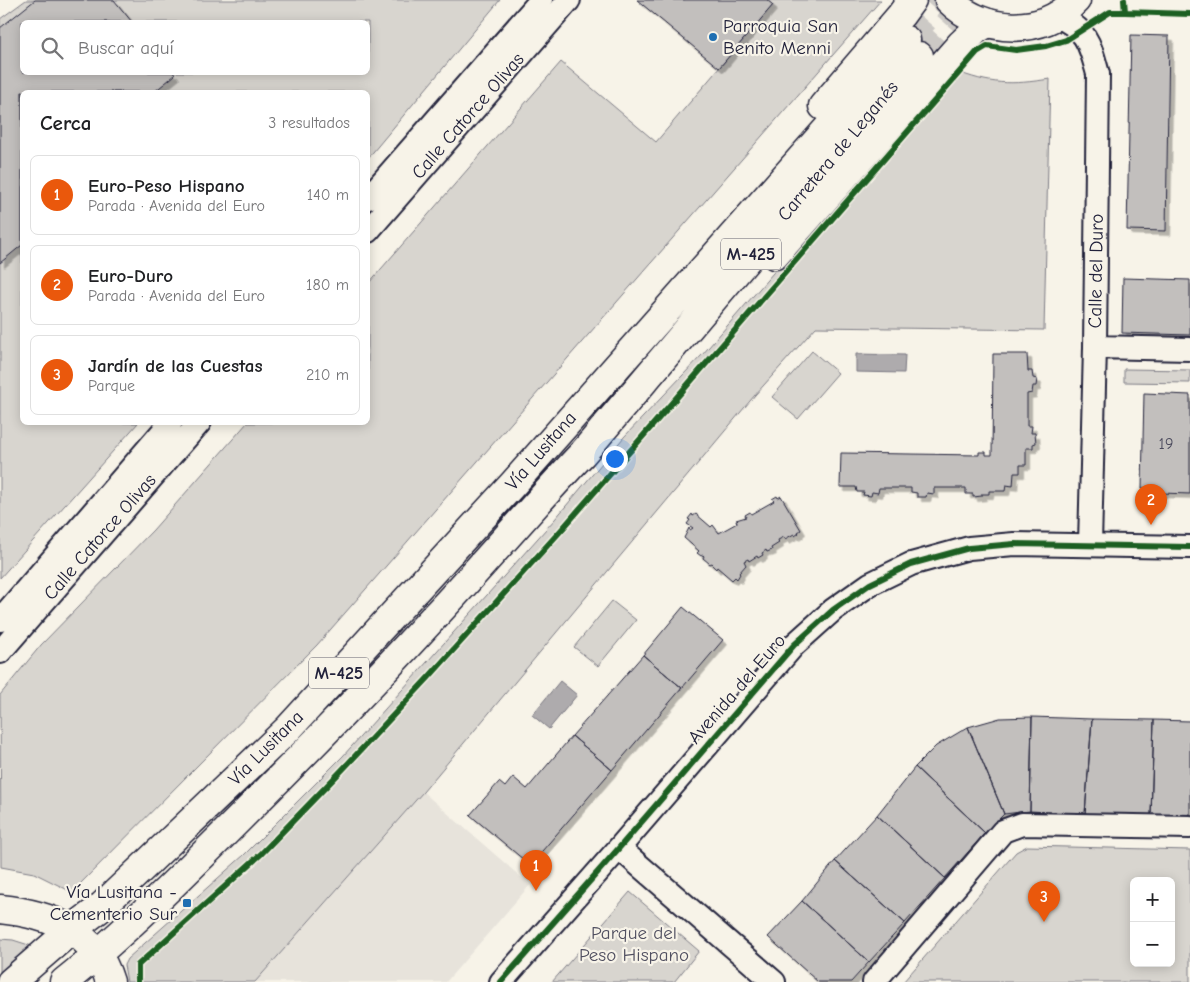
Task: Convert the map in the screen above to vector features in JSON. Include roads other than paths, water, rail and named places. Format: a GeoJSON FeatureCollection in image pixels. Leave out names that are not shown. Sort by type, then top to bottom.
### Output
{"type":"FeatureCollection","features":[{"type":"Feature","properties":{"kind":"main road"},"geometry":{"type":"LineString","coordinates":[[588,398],[597,376],[625,334],[912,0]]}},
{"type":"Feature","properties":{"kind":"main road"},"geometry":{"type":"LineString","coordinates":[[949,0],[967,15],[1002,26],[1022,27],[1066,8]]}},
{"type":"Feature","properties":{"kind":"main road"},"geometry":{"type":"LineString","coordinates":[[583,453],[617,430],[695,347],[961,44],[977,29],[988,23]]}},
{"type":"Feature","properties":{"kind":"main road","name":"Carretera de Leganés"},"geometry":{"type":"LineString","coordinates":[[583,453],[913,48],[588,398]]}},
{"type":"Feature","properties":{"kind":"main road","name":"Vía Lusitana"},"geometry":{"type":"LineString","coordinates":[[71,930],[99,909],[288,729],[513,484],[588,398]]}},
{"type":"Feature","properties":{"kind":"main road","name":"Vía Lusitana"},"geometry":{"type":"LineString","coordinates":[[97,955],[213,845],[309,748],[433,618],[535,503],[583,453]]}},
{"type":"Feature","properties":{"kind":"main road"},"geometry":{"type":"LineString","coordinates":[[8,907],[48,918],[71,930],[97,955],[110,982]]}},
{"type":"Feature","properties":{"kind":"main road","name":"M-425"},"geometry":{"type":"LineString","coordinates":[[11,982],[71,930]]}},
{"type":"Feature","properties":{"kind":"main road","name":"M-425"},"geometry":{"type":"LineString","coordinates":[[64,982],[97,955]]}},
{"type":"Feature","properties":{"kind":"street","name":"Calle Catorce Olivas"},"geometry":{"type":"LineString","coordinates":[[370,196],[541,0]]}},
{"type":"Feature","properties":{"kind":"street","name":"Calle Catorce Olivas"},"geometry":{"type":"LineString","coordinates":[[370,229],[569,0]]}},
{"type":"Feature","properties":{"kind":"street","name":"Calle del Duro"},"geometry":{"type":"LineString","coordinates":[[1066,8],[1068,21],[1081,30],[1092,49],[1098,74],[1095,347],[1090,544]]}},
{"type":"Feature","properties":{"kind":"street"},"geometry":{"type":"LineString","coordinates":[[1095,347],[1190,349]]}},
{"type":"Feature","properties":{"kind":"street","name":"Calle Catorce Olivas"},"geometry":{"type":"LineString","coordinates":[[0,620],[168,425]]}},
{"type":"Feature","properties":{"kind":"street","name":"Calle Catorce Olivas"},"geometry":{"type":"LineString","coordinates":[[0,652],[197,425]]}},
{"type":"Feature","properties":{"kind":"street","name":"Avenida del Euro"},"geometry":{"type":"LineString","coordinates":[[501,982],[794,645],[833,610],[870,584],[911,564],[969,548],[1014,544],[1090,544],[1190,548]]}},
{"type":"Feature","properties":{"kind":"street"},"geometry":{"type":"LineString","coordinates":[[874,982],[1003,831],[1022,824],[1190,827]]}},
{"type":"Feature","properties":{"kind":"street"},"geometry":{"type":"LineString","coordinates":[[619,848],[774,982]]}},
{"type":"Feature","properties":{"kind":"tunnel"},"geometry":{"type":"LineString","coordinates":[[906,40],[941,0]]}},
{"type":"Feature","properties":{"kind":"tunnel"},"geometry":{"type":"LineString","coordinates":[[919,56],[969,0]]}},
{"type":"Feature","properties":{"kind":"place","name":"Parroquia San Benito Menni"},"geometry":{"type":"Point","coordinates":[713,37]}},
{"type":"Feature","properties":{"kind":"place","name":"Euro-Duro"},"geometry":{"type":"Point","coordinates":[1151,525]}},
{"type":"Feature","properties":{"kind":"place","name":"Euro-Peso Hispano"},"geometry":{"type":"Point","coordinates":[536,891]}},
{"type":"Feature","properties":{"kind":"place","name":"Vía Lusitana - Cementerio Sur"},"geometry":{"type":"Point","coordinates":[187,903]}},
{"type":"Feature","properties":{"kind":"place","name":"Jardín de las Cuestas"},"geometry":{"type":"Point","coordinates":[1044,922]}},
{"type":"Feature","properties":{"kind":"park label","name":"Parque del Peso Hispano"},"geometry":{"type":"Point","coordinates":[634,944]}}]}
